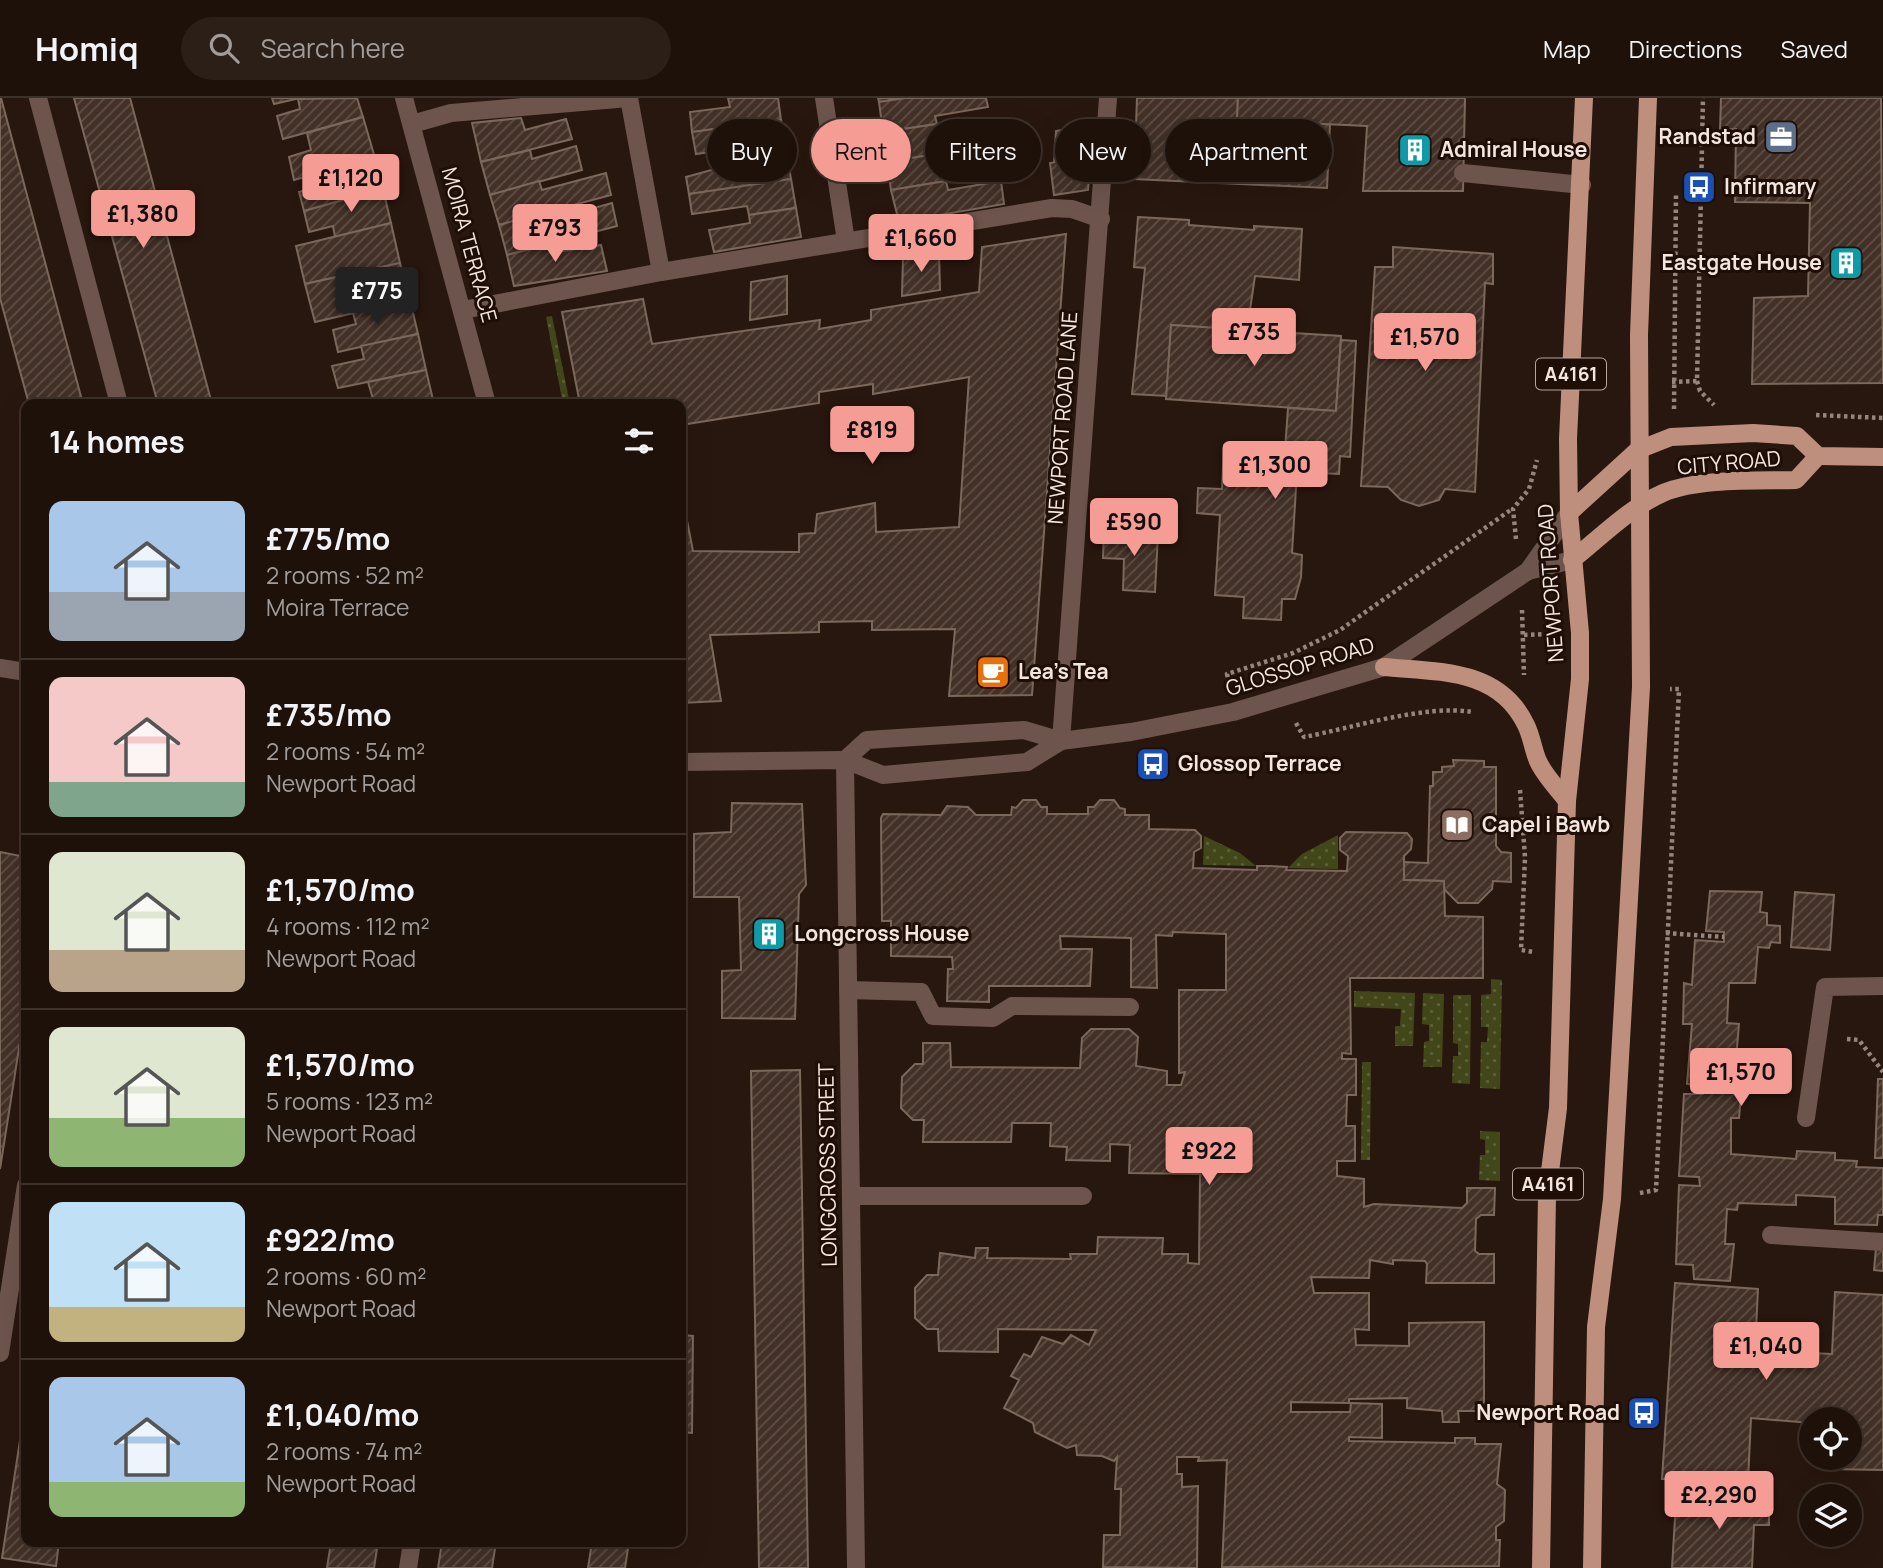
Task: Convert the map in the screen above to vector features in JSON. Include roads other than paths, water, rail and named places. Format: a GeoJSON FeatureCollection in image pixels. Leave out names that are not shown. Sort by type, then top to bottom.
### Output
{"type":"FeatureCollection","features":[{"type":"Feature","properties":{"kind":"main road","name":"NEWPORT ROAD"},"geometry":{"type":"LineString","coordinates":[[1541,1568],[1547,1195],[1558,1108],[1567,801],[1580,679],[1580,633],[1572,560],[1567,439],[1576,234],[1582,185],[1584,98]]}},
{"type":"Feature","properties":{"kind":"main road","name":"A4161"},"geometry":{"type":"LineString","coordinates":[[1592,1568],[1596,1327],[1612,1199],[1641,687],[1642,616],[1637,507],[1639,335],[1648,98]]}},
{"type":"Feature","properties":{"kind":"main road","name":"CITY ROAD"},"geometry":{"type":"LineString","coordinates":[[1572,560],[1637,507],[1664,493],[1687,486],[1796,480],[1818,456],[1797,436],[1753,433],[1671,437],[1639,450]]}},
{"type":"Feature","properties":{"kind":"main road"},"geometry":{"type":"LineString","coordinates":[[1569,513],[1639,450]]}},
{"type":"Feature","properties":{"kind":"main road"},"geometry":{"type":"LineString","coordinates":[[1818,456],[1883,457]]}},
{"type":"Feature","properties":{"kind":"main road"},"geometry":{"type":"LineString","coordinates":[[1384,667],[1459,673],[1494,687],[1527,726],[1539,764],[1567,801]]}},
{"type":"Feature","properties":{"kind":"street"},"geometry":{"type":"LineString","coordinates":[[38,98],[118,399]]}},
{"type":"Feature","properties":{"kind":"street","name":"MOIRA TERRACE"},"geometry":{"type":"LineString","coordinates":[[404,98],[486,399]]}},
{"type":"Feature","properties":{"kind":"street"},"geometry":{"type":"LineString","coordinates":[[412,124],[451,113],[629,98],[661,272]]}},
{"type":"Feature","properties":{"kind":"street"},"geometry":{"type":"LineString","coordinates":[[824,98],[846,241]]}},
{"type":"Feature","properties":{"kind":"street","name":"NEWPORT ROAD LANE"},"geometry":{"type":"LineString","coordinates":[[1061,741],[1108,98]]}},
{"type":"Feature","properties":{"kind":"street"},"geometry":{"type":"LineString","coordinates":[[1463,173],[1582,185]]}},
{"type":"Feature","properties":{"kind":"street"},"geometry":{"type":"LineString","coordinates":[[463,310],[661,272],[1052,208],[1072,209],[1101,219]]}},
{"type":"Feature","properties":{"kind":"street","name":"GLOSSOP ROAD"},"geometry":{"type":"LineString","coordinates":[[1528,571],[1569,513]]}},
{"type":"Feature","properties":{"kind":"street","name":"GLOSSOP ROAD"},"geometry":{"type":"LineString","coordinates":[[845,760],[867,740],[1024,730],[1061,741],[1131,732],[1233,712],[1384,667],[1528,571],[1572,560]]}},
{"type":"Feature","properties":{"kind":"street"},"geometry":{"type":"LineString","coordinates":[[0,668],[21,671]]}},
{"type":"Feature","properties":{"kind":"street","name":"GLOSSOP ROAD"},"geometry":{"type":"LineString","coordinates":[[686,762],[845,760],[883,775],[987,768],[1027,762],[1061,741]]}},
{"type":"Feature","properties":{"kind":"street","name":"LONGCROSS STREET"},"geometry":{"type":"LineString","coordinates":[[845,760],[856,1568]]}},
{"type":"Feature","properties":{"kind":"street"},"geometry":{"type":"LineString","coordinates":[[1806,1118],[1825,987],[1883,986]]}},
{"type":"Feature","properties":{"kind":"street"},"geometry":{"type":"LineString","coordinates":[[848,990],[920,992],[933,1016],[993,1018],[1012,1006],[1130,1007]]}},
{"type":"Feature","properties":{"kind":"street"},"geometry":{"type":"LineString","coordinates":[[851,1196],[1083,1196]]}},
{"type":"Feature","properties":{"kind":"street"},"geometry":{"type":"LineString","coordinates":[[0,1353],[21,1217]]}},
{"type":"Feature","properties":{"kind":"street"},"geometry":{"type":"LineString","coordinates":[[1770,1235],[1883,1242]]}},
{"type":"Feature","properties":{"kind":"street"},"geometry":{"type":"LineString","coordinates":[[408,1568],[411,1547]]}},
{"type":"Feature","properties":{"kind":"place","name":"Randstad"},"geometry":{"type":"Point","coordinates":[1781,137]}},
{"type":"Feature","properties":{"kind":"place","name":"Admiral House"},"geometry":{"type":"Point","coordinates":[1415,150]}},
{"type":"Feature","properties":{"kind":"place","name":"Infirmary"},"geometry":{"type":"Point","coordinates":[1699,187]}},
{"type":"Feature","properties":{"kind":"place","name":"Eastgate House"},"geometry":{"type":"Point","coordinates":[1846,263]}},
{"type":"Feature","properties":{"kind":"place","name":"Lea's Tea"},"geometry":{"type":"Point","coordinates":[993,672]}},
{"type":"Feature","properties":{"kind":"place","name":"Glossop Terrace"},"geometry":{"type":"Point","coordinates":[1153,764]}},
{"type":"Feature","properties":{"kind":"place","name":"Capel i Bawb"},"geometry":{"type":"Point","coordinates":[1457,825]}},
{"type":"Feature","properties":{"kind":"place","name":"Longcross House"},"geometry":{"type":"Point","coordinates":[769,934]}},
{"type":"Feature","properties":{"kind":"place","name":"Newport Road"},"geometry":{"type":"Point","coordinates":[1644,1413]}}]}
